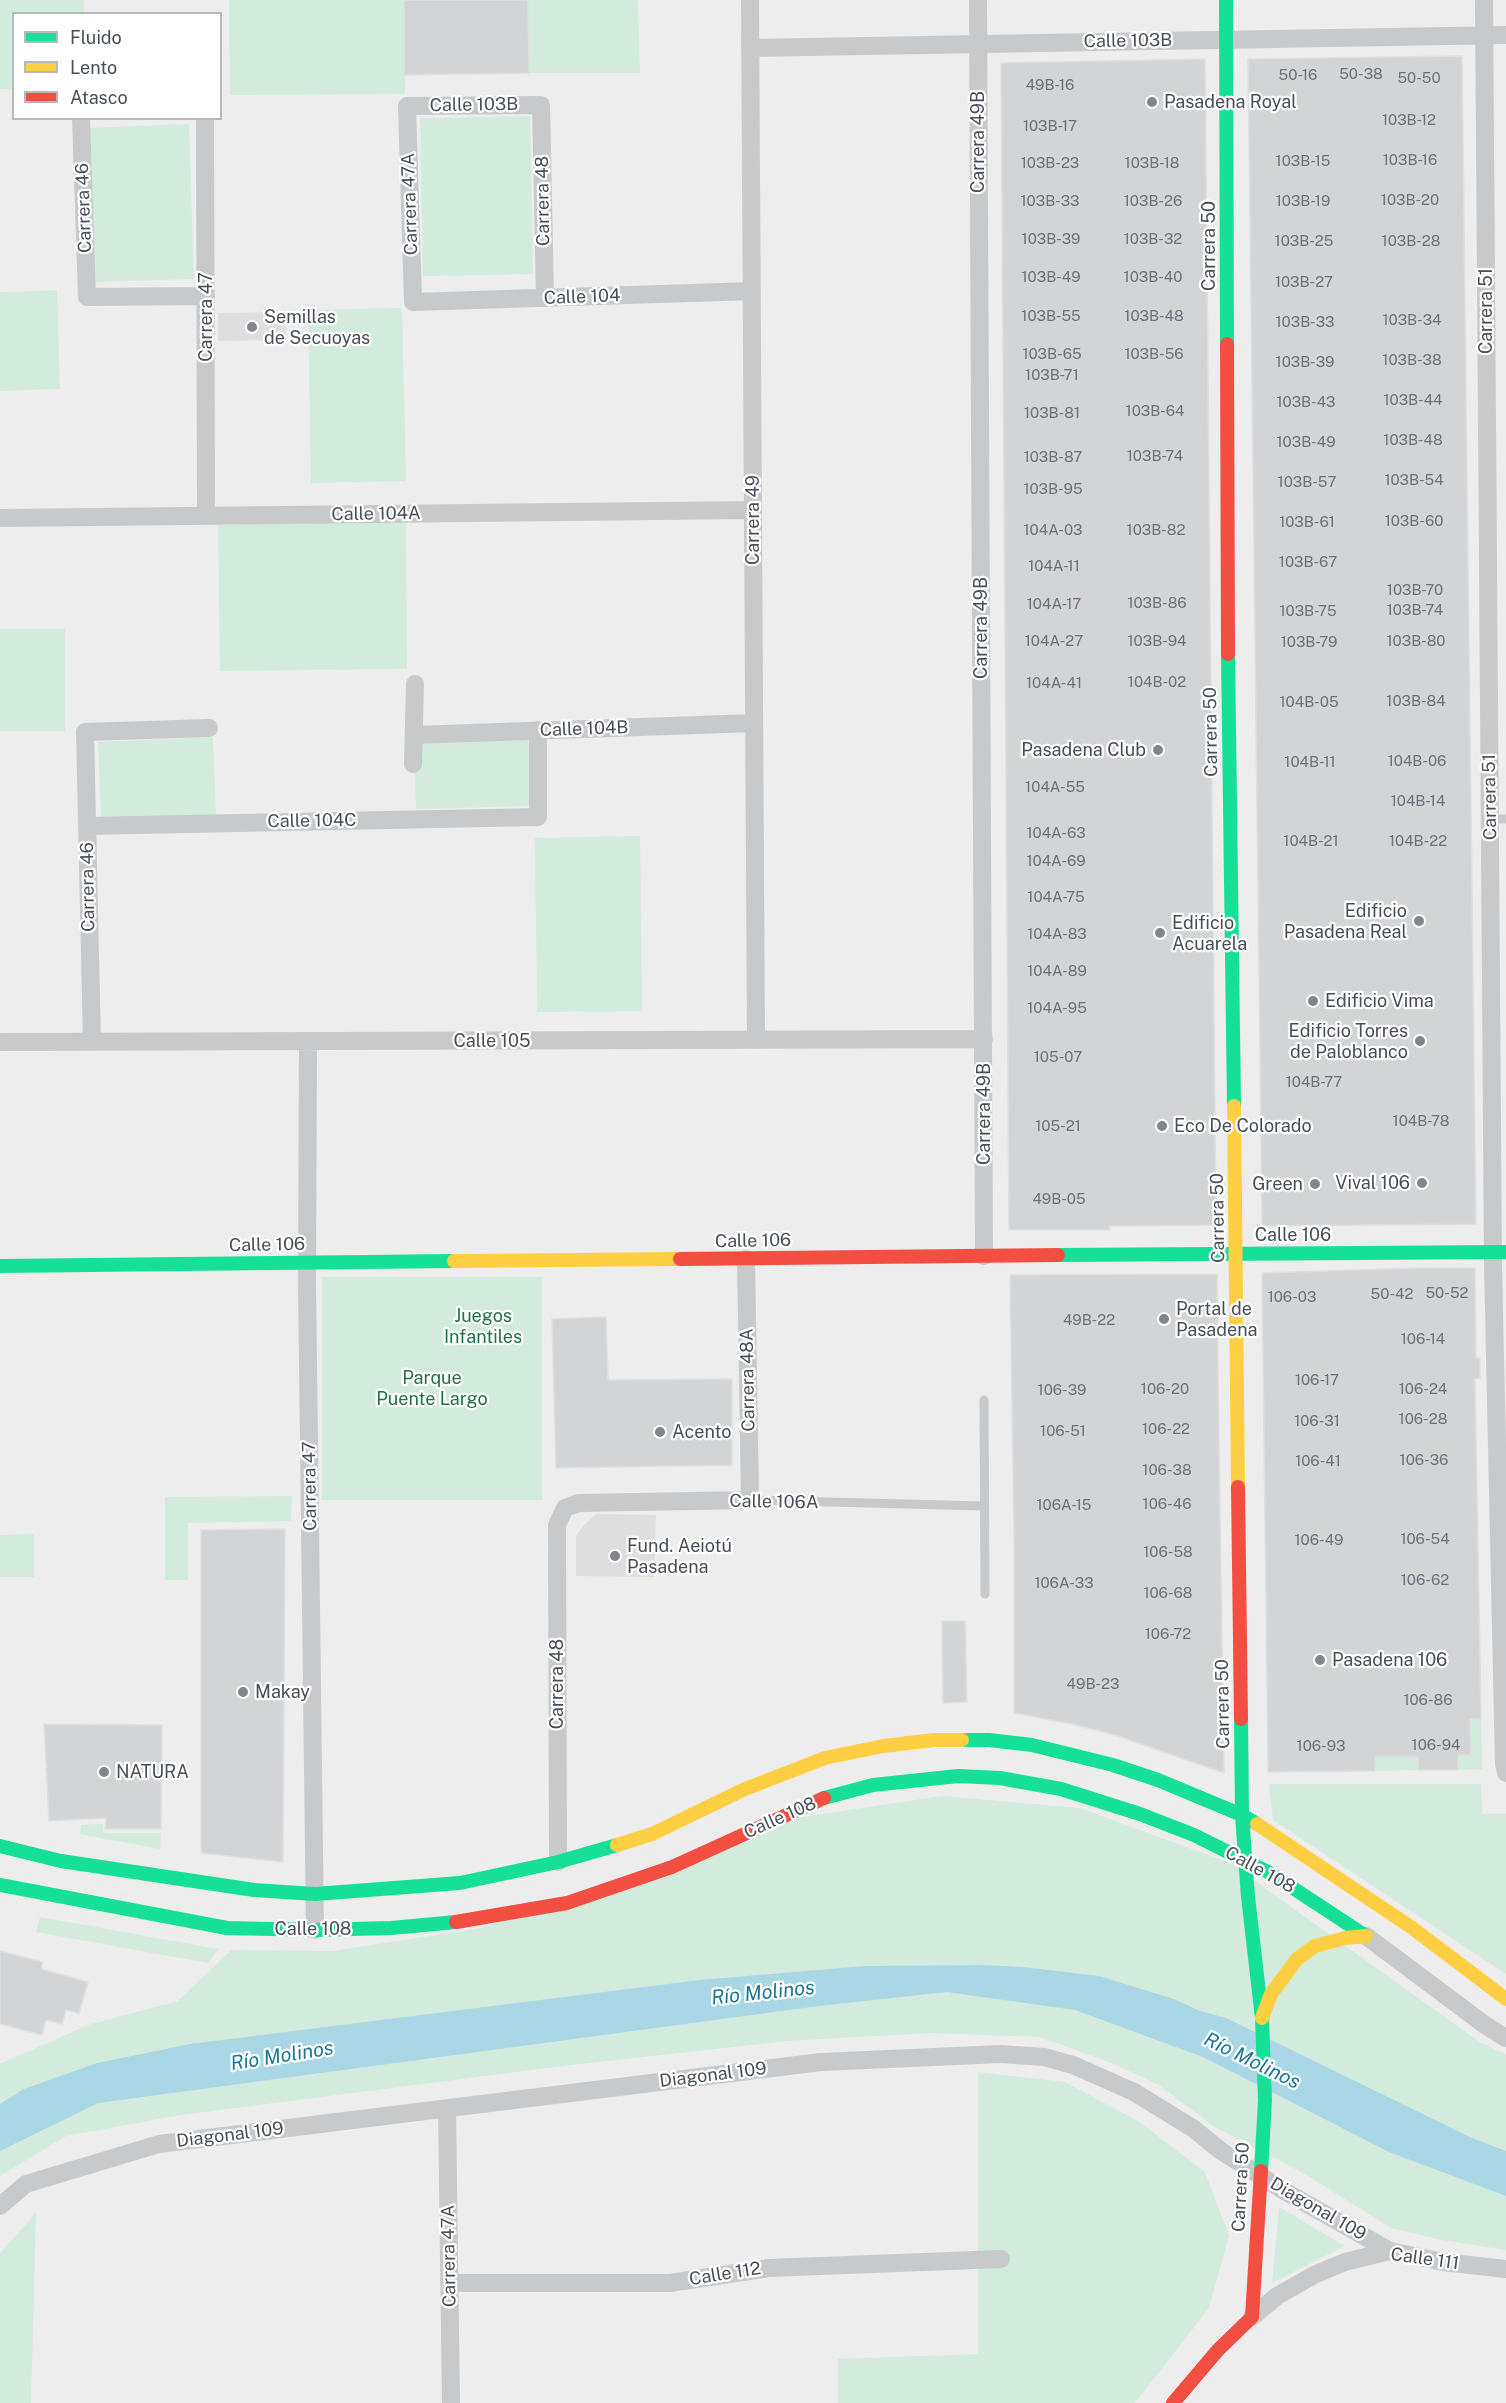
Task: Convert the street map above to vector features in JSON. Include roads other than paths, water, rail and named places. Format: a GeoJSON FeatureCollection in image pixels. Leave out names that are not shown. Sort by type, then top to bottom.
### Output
{"type":"FeatureCollection","features":[{"type":"Feature","properties":{"kind":"street","name":"Carrera 49"},"geometry":{"type":"LineString","coordinates":[[750,0],[756,1040]]}},
{"type":"Feature","properties":{"kind":"street","name":"Carrera 49B"},"geometry":{"type":"LineString","coordinates":[[978,0],[984,1256]]}},
{"type":"Feature","properties":{"kind":"street","name":"Carrera 50"},"geometry":{"type":"LineString","coordinates":[[1226,0],[1228,622],[1242,1815],[1262,2025],[1265,2100],[1252,2317]]}},
{"type":"Feature","properties":{"kind":"street","name":"Carrera 51"},"geometry":{"type":"LineString","coordinates":[[1484,0],[1498,819],[1504,1752],[1506,1773]]}},
{"type":"Feature","properties":{"kind":"street","name":"Calle 103B"},"geometry":{"type":"LineString","coordinates":[[750,48],[1506,35]]}},
{"type":"Feature","properties":{"kind":"street","name":"Calle 103B"},"geometry":{"type":"LineString","coordinates":[[407,106],[542,105]]}},
{"type":"Feature","properties":{"kind":"street","name":"Carrera 48"},"geometry":{"type":"LineString","coordinates":[[542,105],[545,298]]}},
{"type":"Feature","properties":{"kind":"street","name":"Carrera 47A"},"geometry":{"type":"LineString","coordinates":[[407,106],[413,302]]}},
{"type":"Feature","properties":{"kind":"street","name":"Carrera 46"},"geometry":{"type":"LineString","coordinates":[[81,120],[87,297],[206,296]]}},
{"type":"Feature","properties":{"kind":"street","name":"Carrera 47"},"geometry":{"type":"LineString","coordinates":[[205,120],[206,516]]}},
{"type":"Feature","properties":{"kind":"street","name":"Calle 104"},"geometry":{"type":"LineString","coordinates":[[413,302],[752,291]]}},
{"type":"Feature","properties":{"kind":"street","name":"Calle 104A"},"geometry":{"type":"LineString","coordinates":[[0,518],[753,510]]}},
{"type":"Feature","properties":{"kind":"street"},"geometry":{"type":"LineString","coordinates":[[413,764],[415,684]]}},
{"type":"Feature","properties":{"kind":"street","name":"Calle 104B"},"geometry":{"type":"LineString","coordinates":[[414,735],[754,723]]}},
{"type":"Feature","properties":{"kind":"street","name":"Carrera 46"},"geometry":{"type":"LineString","coordinates":[[92,1042],[85,732],[209,728]]}},
{"type":"Feature","properties":{"kind":"street","name":"Calle 104C"},"geometry":{"type":"LineString","coordinates":[[87,826],[538,817],[538,730]]}},
{"type":"Feature","properties":{"kind":"street","name":"Calle 105"},"geometry":{"type":"LineString","coordinates":[[0,1042],[984,1039]]}},
{"type":"Feature","properties":{"kind":"street","name":"Carrera 47"},"geometry":{"type":"LineString","coordinates":[[308,1041],[307,1263],[315,1930]]}},
{"type":"Feature","properties":{"kind":"street","name":"Calle 106"},"geometry":{"type":"LineString","coordinates":[[0,1266],[1500,1252]]}},
{"type":"Feature","properties":{"kind":"street","name":"Carrera 48A"},"geometry":{"type":"LineString","coordinates":[[746,1259],[750,1500]]}},
{"type":"Feature","properties":{"kind":"street","name":"Calle 106A"},"geometry":{"type":"LineString","coordinates":[[565,1508],[579,1503],[750,1500]]}},
{"type":"Feature","properties":{"kind":"street","name":"Carrera 48"},"geometry":{"type":"LineString","coordinates":[[558,1862],[557,1525],[565,1508]]}},
{"type":"Feature","properties":{"kind":"street","name":"Calle 108"},"geometry":{"type":"LineString","coordinates":[[0,1846],[61,1861],[254,1890],[315,1894],[459,1883],[558,1862],[652,1834],[745,1789],[825,1758],[883,1746],[934,1740],[988,1740],[1032,1744],[1113,1765],[1158,1780],[1242,1815],[1285,1841],[1412,1927],[1506,1999]]}},
{"type":"Feature","properties":{"kind":"street","name":"Calle 108"},"geometry":{"type":"LineString","coordinates":[[0,1885],[227,1928],[315,1930],[391,1928],[457,1922],[567,1903],[672,1867],[831,1795],[873,1785],[918,1779],[958,1776],[1000,1778],[1061,1789],[1162,1822],[1245,1859],[1366,1936],[1485,2025],[1506,2038]]}},
{"type":"Feature","properties":{"kind":"street"},"geometry":{"type":"LineString","coordinates":[[1262,2025],[1271,1994],[1297,1959],[1315,1947],[1345,1938],[1366,1936]]}},
{"type":"Feature","properties":{"kind":"street","name":"Diagonal 109"},"geometry":{"type":"LineString","coordinates":[[0,2206],[26,2184],[159,2144],[821,2062],[1001,2054],[1044,2057],[1073,2065],[1134,2092],[1194,2129],[1221,2151],[1390,2251]]}},
{"type":"Feature","properties":{"kind":"street","name":"Carrera 47A"},"geometry":{"type":"LineString","coordinates":[[447,2109],[451,2403]]}},
{"type":"Feature","properties":{"kind":"street","name":"Calle 111"},"geometry":{"type":"LineString","coordinates":[[1252,2317],[1276,2296],[1314,2275],[1346,2262],[1390,2251],[1443,2262],[1506,2269]]}},
{"type":"Feature","properties":{"kind":"street","name":"Calle 112"},"geometry":{"type":"LineString","coordinates":[[449,2283],[669,2283],[769,2268],[1001,2259]]}},
{"type":"Feature","properties":{"kind":"street"},"geometry":{"type":"LineString","coordinates":[[1173,2403],[1218,2350],[1252,2317]]}},
{"type":"Feature","properties":{"kind":"lane"},"geometry":{"type":"LineString","coordinates":[[984,1400],[985,1594]]}},
{"type":"Feature","properties":{"kind":"lane","name":"Calle 106A"},"geometry":{"type":"LineString","coordinates":[[750,1500],[984,1506]]}},
{"type":"Feature","properties":{"kind":"water","name":"Río Molinos"},"geometry":{"type":"Polygon","coordinates":[[[865,1966],[1023,1967],[1099,1976],[1226,2018],[1472,2138],[1506,2151],[1506,2196],[1389,2152],[1203,2057],[1075,2010],[947,1992],[819,2006],[98,2103],[0,2151],[0,2104],[24,2089],[97,2063],[190,2044],[700,1980],[865,1966]]]}},
{"type":"Feature","properties":{"kind":"place","name":"Pasadena Royal"},"geometry":{"type":"Point","coordinates":[1152,102]}},
{"type":"Feature","properties":{"kind":"place","name":"Semillas de Secuoyas"},"geometry":{"type":"Point","coordinates":[252,327]}},
{"type":"Feature","properties":{"kind":"place","name":"Pasadena Club"},"geometry":{"type":"Point","coordinates":[1158,750]}},
{"type":"Feature","properties":{"kind":"place","name":"Edificio Pasadena Real"},"geometry":{"type":"Point","coordinates":[1419,921]}},
{"type":"Feature","properties":{"kind":"place","name":"Edificio Acuarela"},"geometry":{"type":"Point","coordinates":[1160,933]}},
{"type":"Feature","properties":{"kind":"place","name":"Edificio Vima"},"geometry":{"type":"Point","coordinates":[1313,1001]}},
{"type":"Feature","properties":{"kind":"place","name":"Edificio Torres de Paloblanco"},"geometry":{"type":"Point","coordinates":[1420,1041]}},
{"type":"Feature","properties":{"kind":"place","name":"Eco De Colorado"},"geometry":{"type":"Point","coordinates":[1162,1126]}},
{"type":"Feature","properties":{"kind":"place","name":"Vival 106"},"geometry":{"type":"Point","coordinates":[1422,1183]}},
{"type":"Feature","properties":{"kind":"place","name":"Green"},"geometry":{"type":"Point","coordinates":[1315,1184]}},
{"type":"Feature","properties":{"kind":"place","name":"Portal de Pasadena"},"geometry":{"type":"Point","coordinates":[1164,1319]}},
{"type":"Feature","properties":{"kind":"place","name":"Acento"},"geometry":{"type":"Point","coordinates":[660,1432]}},
{"type":"Feature","properties":{"kind":"place","name":"Fund. Aeiotú Pasadena"},"geometry":{"type":"Point","coordinates":[615,1556]}},
{"type":"Feature","properties":{"kind":"place","name":"Pasadena 106"},"geometry":{"type":"Point","coordinates":[1320,1660]}},
{"type":"Feature","properties":{"kind":"place","name":"Makay"},"geometry":{"type":"Point","coordinates":[243,1692]}},
{"type":"Feature","properties":{"kind":"place","name":"NATURA"},"geometry":{"type":"Point","coordinates":[104,1772]}},
{"type":"Feature","properties":{"kind":"park label","name":"Juegos Infantiles"},"geometry":{"type":"Point","coordinates":[483,1326]}},
{"type":"Feature","properties":{"kind":"park label","name":"Parque Puente Largo"},"geometry":{"type":"Point","coordinates":[432,1388]}}]}
